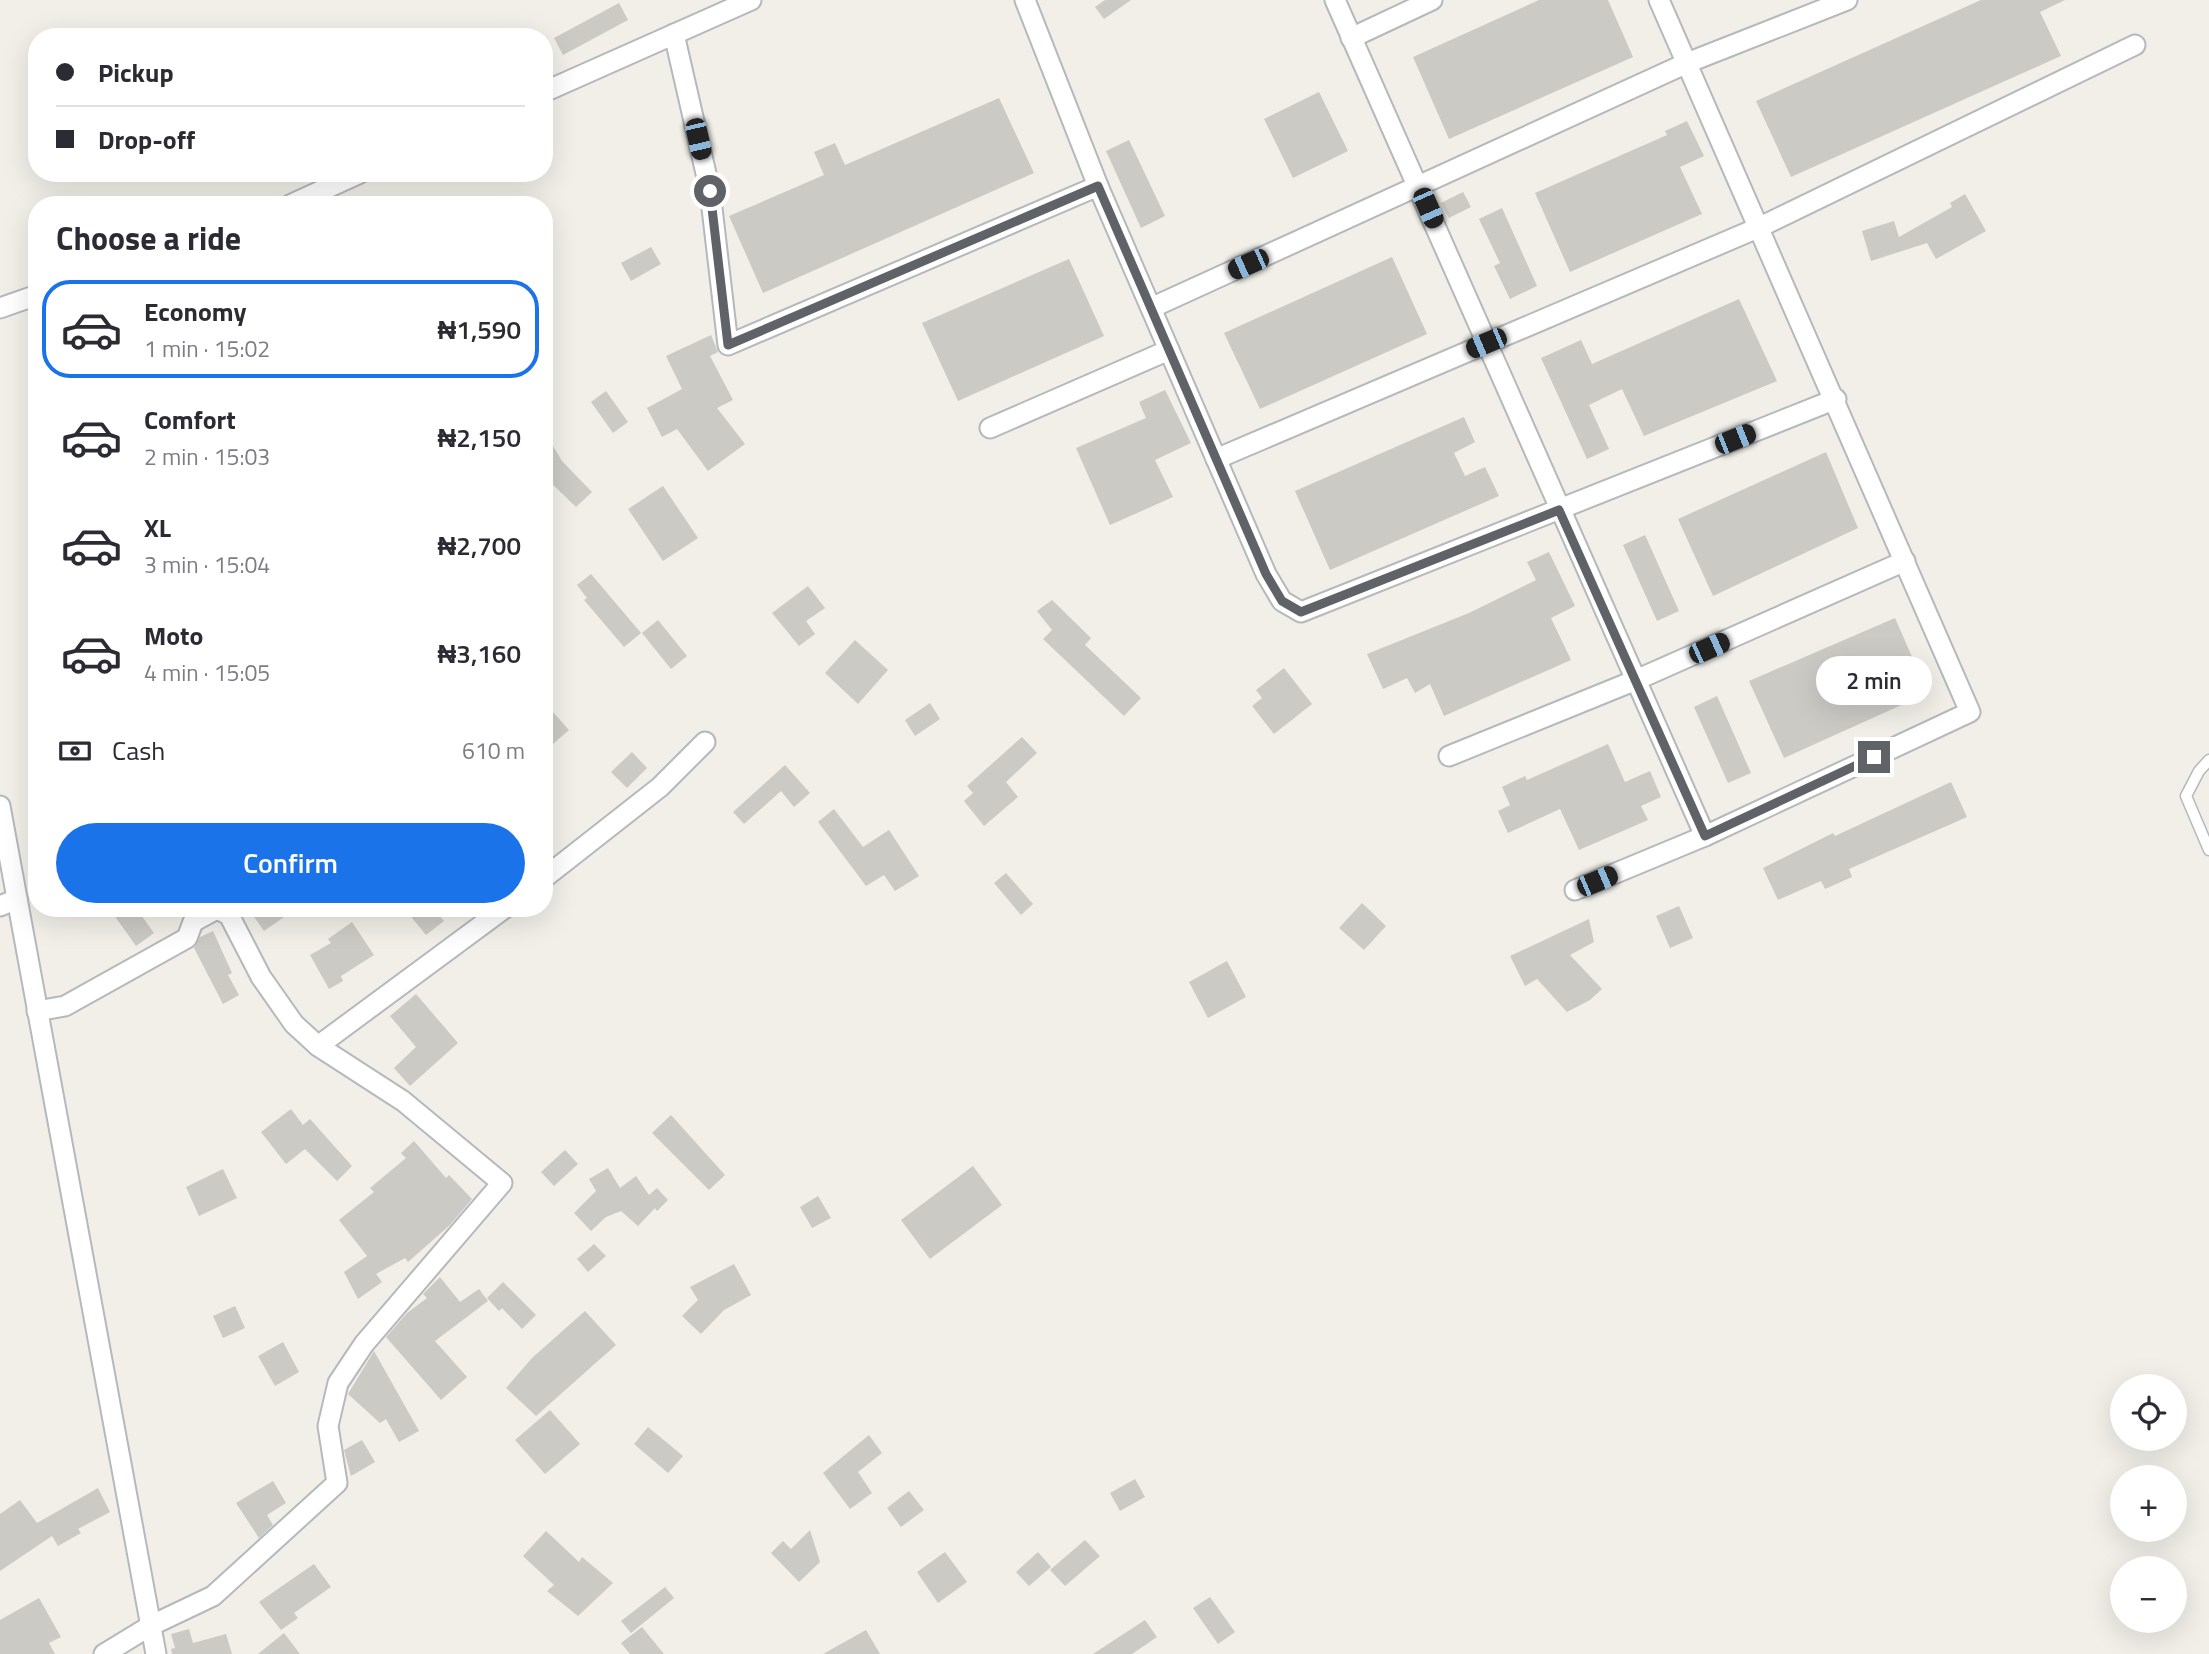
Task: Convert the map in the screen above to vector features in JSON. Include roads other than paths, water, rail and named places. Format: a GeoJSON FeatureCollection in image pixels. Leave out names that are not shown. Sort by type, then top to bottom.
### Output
{"type":"FeatureCollection","features":[{"type":"Feature","properties":{"kind":"street"},"geometry":{"type":"LineString","coordinates":[[553,88],[751,0]]}},
{"type":"Feature","properties":{"kind":"street"},"geometry":{"type":"LineString","coordinates":[[1025,0],[1098,186],[1266,574],[1282,601],[1301,612],[1836,399]]}},
{"type":"Feature","properties":{"kind":"street"},"geometry":{"type":"LineString","coordinates":[[1335,0],[1705,836]]}},
{"type":"Feature","properties":{"kind":"street"},"geometry":{"type":"LineString","coordinates":[[1351,38],[1432,0]]}},
{"type":"Feature","properties":{"kind":"street"},"geometry":{"type":"LineString","coordinates":[[1575,890],[1705,836],[1970,712],[1836,399],[1659,0]]}},
{"type":"Feature","properties":{"kind":"street"},"geometry":{"type":"LineString","coordinates":[[1151,308],[1687,64],[1847,0]]}},
{"type":"Feature","properties":{"kind":"street"},"geometry":{"type":"LineString","coordinates":[[674,34],[710,191],[728,345],[1098,186]]}},
{"type":"Feature","properties":{"kind":"street"},"geometry":{"type":"LineString","coordinates":[[1216,459],[1760,226],[2135,45]]}},
{"type":"Feature","properties":{"kind":"street"},"geometry":{"type":"LineString","coordinates":[[310,196],[340,182]]}},
{"type":"Feature","properties":{"kind":"street"},"geometry":{"type":"LineString","coordinates":[[0,307],[28,298]]}},
{"type":"Feature","properties":{"kind":"street"},"geometry":{"type":"LineString","coordinates":[[990,428],[1169,350]]}},
{"type":"Feature","properties":{"kind":"street"},"geometry":{"type":"LineString","coordinates":[[1449,756],[1636,680],[1905,561]]}},
{"type":"Feature","properties":{"kind":"street"},"geometry":{"type":"LineString","coordinates":[[553,871],[660,787],[705,742]]}},
{"type":"Feature","properties":{"kind":"street"},"geometry":{"type":"LineString","coordinates":[[0,806],[9,902],[37,1011],[156,1654]]}},
{"type":"Feature","properties":{"kind":"street"},"geometry":{"type":"LineString","coordinates":[[37,1011],[65,1006],[175,945],[187,938],[193,922],[202,917]]}},
{"type":"Feature","properties":{"kind":"street"},"geometry":{"type":"LineString","coordinates":[[104,1654],[150,1626],[213,1596],[337,1483],[328,1426],[338,1383],[364,1344],[502,1183],[403,1101],[318,1046],[294,1024],[261,977],[230,917]]}},
{"type":"Feature","properties":{"kind":"street"},"geometry":{"type":"LineString","coordinates":[[318,1046],[493,917]]}},
{"type":"Feature","properties":{"kind":"lane"},"geometry":{"type":"LineString","coordinates":[[2209,760],[2199,771],[2186,796],[2209,850]]}}]}
